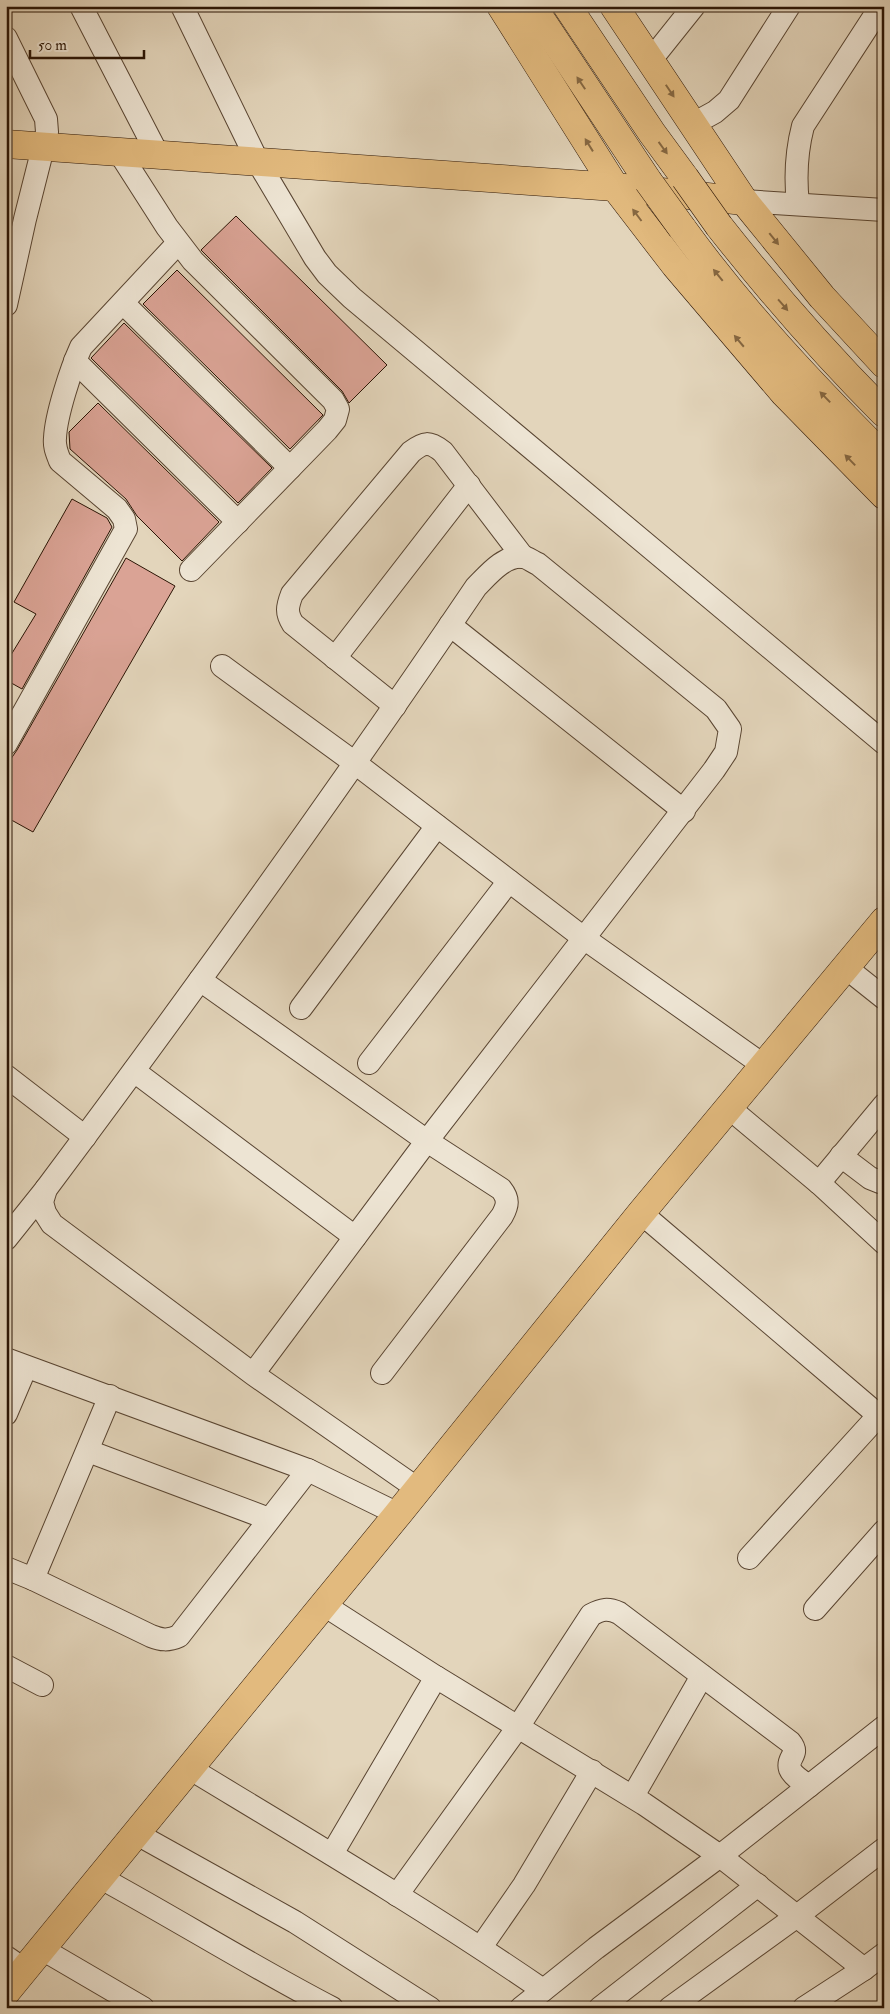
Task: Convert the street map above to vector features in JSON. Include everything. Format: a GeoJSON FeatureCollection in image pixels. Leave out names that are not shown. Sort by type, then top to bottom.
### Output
{"type":"FeatureCollection","features":[{"type":"Feature","properties":{"kind":"main road"},"geometry":{"type":"LineString","coordinates":[[501,6],[615,187],[676,265],[784,393],[884,495]]}},
{"type":"Feature","properties":{"kind":"main road"},"geometry":{"type":"LineString","coordinates":[[532,6],[648,181],[704,259],[807,378],[884,457]]}},
{"type":"Feature","properties":{"kind":"main road"},"geometry":{"type":"LineString","coordinates":[[567,6],[652,133],[770,291],[838,367],[884,414]]}},
{"type":"Feature","properties":{"kind":"main road"},"geometry":{"type":"LineString","coordinates":[[614,6],[744,201],[822,297],[884,364]]}},
{"type":"Feature","properties":{"kind":"main road"},"geometry":{"type":"LineString","coordinates":[[6,144],[615,187],[744,201]]}},
{"type":"Feature","properties":{"kind":"main road"},"geometry":{"type":"LineString","coordinates":[[6,1992],[16,1964],[42,1949],[324,1605],[641,1213],[884,921]]}},
{"type":"Feature","properties":{"kind":"street"},"geometry":{"type":"LineString","coordinates":[[81,6],[158,154]]}},
{"type":"Feature","properties":{"kind":"street"},"geometry":{"type":"LineString","coordinates":[[182,6],[258,162],[316,258],[328,274],[352,298],[884,743]]}},
{"type":"Feature","properties":{"kind":"street"},"geometry":{"type":"LineString","coordinates":[[650,61],[694,6]]}},
{"type":"Feature","properties":{"kind":"street"},"geometry":{"type":"LineString","coordinates":[[693,124],[715,112],[729,100],[789,6]]}},
{"type":"Feature","properties":{"kind":"street"},"geometry":{"type":"LineString","coordinates":[[798,204],[795,175],[798,146],[803,126],[881,6]]}},
{"type":"Feature","properties":{"kind":"street"},"geometry":{"type":"LineString","coordinates":[[6,38],[46,119],[47,132],[25,218],[6,305]]}},
{"type":"Feature","properties":{"kind":"street"},"geometry":{"type":"LineString","coordinates":[[118,152],[178,243],[193,262],[333,400],[338,409],[335,420],[191,570]]}},
{"type":"Feature","properties":{"kind":"street"},"geometry":{"type":"LineString","coordinates":[[744,201],[884,210]]}},
{"type":"Feature","properties":{"kind":"street"},"geometry":{"type":"LineString","coordinates":[[6,744],[126,529],[124,519],[117,510],[60,461],[56,450],[57,424],[75,361],[81,348],[178,243]]}},
{"type":"Feature","properties":{"kind":"street"},"geometry":{"type":"LineString","coordinates":[[123,303],[290,468]]}},
{"type":"Feature","properties":{"kind":"street"},"geometry":{"type":"LineString","coordinates":[[75,361],[238,522]]}},
{"type":"Feature","properties":{"kind":"street"},"geometry":{"type":"LineString","coordinates":[[253,1374],[427,1142],[684,810],[726,752],[730,729],[716,709],[538,564],[523,557],[443,452],[432,444],[420,445],[410,452],[292,594],[287,607],[288,616],[293,624],[395,706]]}},
{"type":"Feature","properties":{"kind":"street"},"geometry":{"type":"LineString","coordinates":[[335,658],[469,485]]}},
{"type":"Feature","properties":{"kind":"street"},"geometry":{"type":"LineString","coordinates":[[10,1228],[46,1189],[134,1071],[355,763],[476,587],[491,571],[506,560],[523,557]]}},
{"type":"Feature","properties":{"kind":"street"},"geometry":{"type":"LineString","coordinates":[[450,625],[684,810]]}},
{"type":"Feature","properties":{"kind":"street"},"geometry":{"type":"LineString","coordinates":[[222,666],[355,763],[585,939],[763,1065]]}},
{"type":"Feature","properties":{"kind":"street"},"geometry":{"type":"LineString","coordinates":[[301,1008],[437,826]]}},
{"type":"Feature","properties":{"kind":"street"},"geometry":{"type":"LineString","coordinates":[[369,1063],[509,881]]}},
{"type":"Feature","properties":{"kind":"street"},"geometry":{"type":"LineString","coordinates":[[845,967],[884,998]]}},
{"type":"Feature","properties":{"kind":"street"},"geometry":{"type":"LineString","coordinates":[[200,980],[427,1142],[501,1189],[507,1196],[507,1206],[502,1216],[382,1373]]}},
{"type":"Feature","properties":{"kind":"street"},"geometry":{"type":"LineString","coordinates":[[134,1071],[355,1237]]}},
{"type":"Feature","properties":{"kind":"street"},"geometry":{"type":"LineString","coordinates":[[6,1076],[85,1137]]}},
{"type":"Feature","properties":{"kind":"street"},"geometry":{"type":"LineString","coordinates":[[819,1183],[884,1105]]}},
{"type":"Feature","properties":{"kind":"street"},"geometry":{"type":"LineString","coordinates":[[728,1107],[819,1183],[884,1243]]}},
{"type":"Feature","properties":{"kind":"street"},"geometry":{"type":"LineString","coordinates":[[841,1156],[870,1178],[880,1182],[884,1181]]}},
{"type":"Feature","properties":{"kind":"street"},"geometry":{"type":"LineString","coordinates":[[46,1189],[42,1202],[45,1214],[52,1224],[253,1374],[418,1489]]}},
{"type":"Feature","properties":{"kind":"street"},"geometry":{"type":"LineString","coordinates":[[641,1213],[881,1417],[748,1558]]}},
{"type":"Feature","properties":{"kind":"street"},"geometry":{"type":"LineString","coordinates":[[6,1414],[16,1363],[308,1470],[398,1514]]}},
{"type":"Feature","properties":{"kind":"street"},"geometry":{"type":"LineString","coordinates":[[34,1579],[110,1396]]}},
{"type":"Feature","properties":{"kind":"street"},"geometry":{"type":"LineString","coordinates":[[88,1451],[269,1519]]}},
{"type":"Feature","properties":{"kind":"street"},"geometry":{"type":"LineString","coordinates":[[6,1568],[34,1579],[150,1636],[162,1640],[172,1640],[179,1636],[308,1470]]}},
{"type":"Feature","properties":{"kind":"street"},"geometry":{"type":"LineString","coordinates":[[814,1609],[884,1531]]}},
{"type":"Feature","properties":{"kind":"street"},"geometry":{"type":"LineString","coordinates":[[324,1605],[436,1677],[633,1796],[720,1856],[864,1969]]}},
{"type":"Feature","properties":{"kind":"street"},"geometry":{"type":"LineString","coordinates":[[397,1895],[518,1727],[591,1615],[600,1610],[609,1609],[619,1613],[790,1742],[794,1747],[795,1754],[790,1761],[790,1768],[794,1774],[809,1786]]}},
{"type":"Feature","properties":{"kind":"street"},"geometry":{"type":"LineString","coordinates":[[6,1666],[42,1685]]}},
{"type":"Feature","properties":{"kind":"street"},"geometry":{"type":"LineString","coordinates":[[633,1796],[702,1676]]}},
{"type":"Feature","properties":{"kind":"street"},"geometry":{"type":"LineString","coordinates":[[332,1854],[436,1677]]}},
{"type":"Feature","properties":{"kind":"street"},"geometry":{"type":"LineString","coordinates":[[521,2008],[720,1856],[884,1727]]}},
{"type":"Feature","properties":{"kind":"street"},"geometry":{"type":"LineString","coordinates":[[189,1768],[481,1947],[543,1990]]}},
{"type":"Feature","properties":{"kind":"street"},"geometry":{"type":"LineString","coordinates":[[481,1947],[524,1885],[592,1771]]}},
{"type":"Feature","properties":{"kind":"street"},"geometry":{"type":"LineString","coordinates":[[137,1834],[295,1922],[430,2008]]}},
{"type":"Feature","properties":{"kind":"street"},"geometry":{"type":"LineString","coordinates":[[670,2008],[797,1916],[884,1849]]}},
{"type":"Feature","properties":{"kind":"street"},"geometry":{"type":"LineString","coordinates":[[101,1878],[332,2008]]}},
{"type":"Feature","properties":{"kind":"street"},"geometry":{"type":"LineString","coordinates":[[600,2008],[758,1885]]}},
{"type":"Feature","properties":{"kind":"street"},"geometry":{"type":"LineString","coordinates":[[42,1949],[143,2008]]}},
{"type":"Feature","properties":{"kind":"street"},"geometry":{"type":"LineString","coordinates":[[804,2008],[884,1954]]}},
{"type":"Feature","properties":{"kind":"building"},"geometry":{"type":"Polygon","coordinates":[[[236,216],[387,365],[349,403],[342,391],[201,250],[236,216]]]}},
{"type":"Feature","properties":{"kind":"building"},"geometry":{"type":"Polygon","coordinates":[[[177,270],[323,415],[290,449],[143,304],[177,270]]]}},
{"type":"Feature","properties":{"kind":"building"},"geometry":{"type":"Polygon","coordinates":[[[124,323],[272,468],[238,503],[91,358],[124,323]]]}},
{"type":"Feature","properties":{"kind":"building"},"geometry":{"type":"Polygon","coordinates":[[[98,403],[219,522],[182,561],[137,516],[126,499],[70,449],[69,432],[98,403]]]}},
{"type":"Feature","properties":{"kind":"building"},"geometry":{"type":"Polygon","coordinates":[[[72,499],[107,518],[112,527],[22,689],[6,680],[6,663],[36,614],[14,602],[72,499]]]}},
{"type":"Feature","properties":{"kind":"building"},"geometry":{"type":"Polygon","coordinates":[[[126,558],[175,586],[33,832],[6,817],[6,766],[17,750],[126,558]]]}}]}
